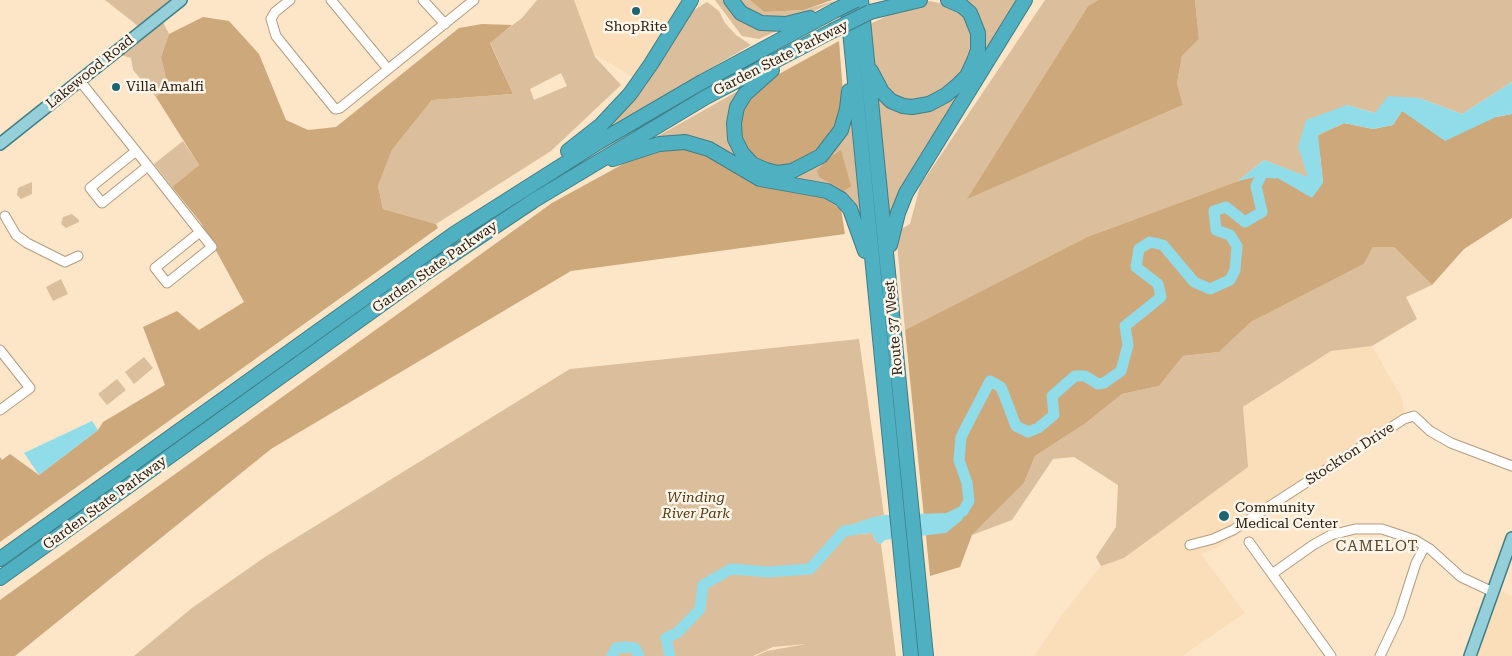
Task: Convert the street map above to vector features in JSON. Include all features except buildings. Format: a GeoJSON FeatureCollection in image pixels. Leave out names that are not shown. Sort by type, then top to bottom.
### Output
{"type":"FeatureCollection","features":[{"type":"Feature","properties":{"kind":"highway"},"geometry":{"type":"LineString","coordinates":[[378,287],[503,194],[566,153],[601,125],[638,83],[691,0]]}},
{"type":"Feature","properties":{"kind":"highway"},"geometry":{"type":"LineString","coordinates":[[732,0],[747,17],[768,24],[792,23],[834,11]]}},
{"type":"Feature","properties":{"kind":"highway","name":"Route 37 West"},"geometry":{"type":"LineString","coordinates":[[847,0],[875,283],[909,555],[926,656]]}},
{"type":"Feature","properties":{"kind":"highway","name":"Garden State Parkway"},"geometry":{"type":"LineString","coordinates":[[0,559],[378,287],[462,229],[599,142],[702,82],[856,0]]}},
{"type":"Feature","properties":{"kind":"highway","name":"Route 37 West"},"geometry":{"type":"LineString","coordinates":[[861,0],[889,280],[903,501]]}},
{"type":"Feature","properties":{"kind":"highway","name":"Garden State Parkway"},"geometry":{"type":"LineString","coordinates":[[0,578],[472,241],[559,184],[753,71],[897,0]]}},
{"type":"Feature","properties":{"kind":"highway"},"geometry":{"type":"LineString","coordinates":[[870,12],[920,0]]}},
{"type":"Feature","properties":{"kind":"highway"},"geometry":{"type":"LineString","coordinates":[[865,43],[875,83],[891,101],[912,107],[923,106],[939,98],[966,76],[978,50],[977,27],[973,17],[962,6],[948,0]]}},
{"type":"Feature","properties":{"kind":"highway"},"geometry":{"type":"LineString","coordinates":[[889,280],[890,240],[903,199],[1025,0]]}},
{"type":"Feature","properties":{"kind":"highway"},"geometry":{"type":"LineString","coordinates":[[832,32],[801,55],[765,74],[745,94],[737,107],[734,123],[737,144],[745,158],[756,167],[782,173],[801,168],[821,156],[834,141],[843,124],[853,68]]}},
{"type":"Feature","properties":{"kind":"highway"},"geometry":{"type":"LineString","coordinates":[[472,241],[619,157],[659,144],[685,142],[709,149],[760,179],[819,188],[838,196],[846,204],[854,217],[875,283]]}},
{"type":"Feature","properties":{"kind":"highway","name":"Route 37 West"},"geometry":{"type":"LineString","coordinates":[[909,555],[911,656]]}},
{"type":"Feature","properties":{"kind":"main road","name":"Lakewood Road"},"geometry":{"type":"LineString","coordinates":[[0,144],[181,0]]}},
{"type":"Feature","properties":{"kind":"main road"},"geometry":{"type":"LineString","coordinates":[[1470,656],[1510,550],[1512,538]]}},
{"type":"Feature","properties":{"kind":"street"},"geometry":{"type":"LineString","coordinates":[[290,0],[271,19],[276,36],[333,108],[340,108],[445,24],[469,2]]}},
{"type":"Feature","properties":{"kind":"street"},"geometry":{"type":"LineString","coordinates":[[331,0],[388,69]]}},
{"type":"Feature","properties":{"kind":"street"},"geometry":{"type":"LineString","coordinates":[[423,0],[445,24]]}},
{"type":"Feature","properties":{"kind":"street"},"geometry":{"type":"LineString","coordinates":[[80,80],[212,247],[167,283],[155,268],[200,232]]}},
{"type":"Feature","properties":{"kind":"street"},"geometry":{"type":"LineString","coordinates":[[136,151],[90,188],[102,203],[148,166]]}},
{"type":"Feature","properties":{"kind":"street"},"geometry":{"type":"LineString","coordinates":[[2,215],[16,235],[27,243],[65,262],[78,256]]}},
{"type":"Feature","properties":{"kind":"street"},"geometry":{"type":"LineString","coordinates":[[0,350],[30,388],[0,410]]}},
{"type":"Feature","properties":{"kind":"street","name":"Stockton Drive"},"geometry":{"type":"LineString","coordinates":[[1190,545],[1213,539],[1233,530],[1404,419],[1414,416],[1430,431],[1451,443],[1512,466]]}},
{"type":"Feature","properties":{"kind":"street"},"geometry":{"type":"LineString","coordinates":[[1272,574],[1318,541],[1337,533],[1355,529],[1389,530],[1410,537],[1425,546],[1457,574],[1493,592]]}},
{"type":"Feature","properties":{"kind":"street"},"geometry":{"type":"LineString","coordinates":[[1249,542],[1331,656]]}},
{"type":"Feature","properties":{"kind":"street"},"geometry":{"type":"LineString","coordinates":[[1380,656],[1399,616],[1416,563],[1425,546]]}},
{"type":"Feature","properties":{"kind":"shaded area"},"geometry":{"type":"Polygon","coordinates":[[[574,0],[686,0],[636,79],[594,54],[574,0]]]}},
{"type":"Feature","properties":{"kind":"shaded area"},"geometry":{"type":"Polygon","coordinates":[[[750,0],[832,0],[804,10],[764,12],[750,0]]]}},
{"type":"Feature","properties":{"kind":"shaded area"},"geometry":{"type":"Polygon","coordinates":[[[1098,0],[1195,0],[1199,39],[1182,56],[1177,83],[1183,105],[967,199],[1088,6],[1098,0]]]}},
{"type":"Feature","properties":{"kind":"shaded area"},"geometry":{"type":"Polygon","coordinates":[[[203,17],[229,21],[259,54],[286,120],[308,130],[336,127],[459,28],[482,24],[512,25],[490,43],[513,94],[432,100],[392,150],[378,186],[383,209],[436,224],[438,228],[0,542],[0,457],[2,460],[10,454],[39,475],[98,430],[103,422],[165,385],[143,327],[177,311],[199,330],[244,302],[201,223],[172,187],[199,165],[156,97],[168,87],[161,57],[169,34],[203,17]]]}},
{"type":"Feature","properties":{"kind":"shaded area"},"geometry":{"type":"Polygon","coordinates":[[[839,41],[844,106],[829,142],[794,167],[775,168],[756,162],[738,135],[739,119],[746,100],[759,85],[839,41]]]}},
{"type":"Feature","properties":{"kind":"shaded area"},"geometry":{"type":"Polygon","coordinates":[[[1402,111],[1496,117],[1512,114],[1512,218],[1464,249],[1432,285],[1394,247],[1373,247],[1364,264],[1251,322],[1219,352],[1183,356],[1159,386],[1122,394],[1086,423],[1035,456],[1024,483],[972,535],[960,567],[930,576],[905,330],[1087,237],[1238,181],[1269,173],[1323,183],[1318,136],[1344,123],[1373,129],[1393,125],[1402,111]]]}},
{"type":"Feature","properties":{"kind":"shaded area"},"geometry":{"type":"Polygon","coordinates":[[[668,147],[703,152],[820,196],[841,209],[845,234],[571,271],[271,449],[15,656],[0,656],[0,600],[552,203],[634,158],[668,147]]]}},
{"type":"Feature","properties":{"kind":"shaded area"},"geometry":{"type":"Polygon","coordinates":[[[841,150],[851,186],[844,191],[819,177],[817,171],[827,159],[841,150]]]}},
{"type":"Feature","properties":{"kind":"shaded area","name":"Community Medical Center"},"geometry":{"type":"Polygon","coordinates":[[[1372,346],[1402,398],[1406,425],[1220,546],[1201,554],[1245,613],[1182,656],[1034,656],[1061,616],[1101,566],[1124,558],[1247,467],[1243,408],[1331,351],[1372,346]]]}},
{"type":"Feature","properties":{"kind":"shaded area"},"geometry":{"type":"Polygon","coordinates":[[[1500,591],[1512,596],[1512,656],[1477,656],[1500,591]]]}},
{"type":"Feature","properties":{"kind":"green space"},"geometry":{"type":"Polygon","coordinates":[[[105,0],[172,0],[138,26],[105,0]]]}},
{"type":"Feature","properties":{"kind":"green space"},"geometry":{"type":"Polygon","coordinates":[[[537,0],[574,0],[595,57],[621,85],[551,151],[436,224],[383,209],[378,186],[392,150],[432,100],[513,94],[490,42],[522,18],[537,0]],[[561,73],[530,89],[534,100],[567,86],[561,73]]]}},
{"type":"Feature","properties":{"kind":"green space"},"geometry":{"type":"Polygon","coordinates":[[[715,0],[727,0],[777,31],[759,39],[742,36],[715,0]]]}},
{"type":"Feature","properties":{"kind":"green space"},"geometry":{"type":"Polygon","coordinates":[[[735,0],[750,0],[764,12],[804,10],[837,0],[804,16],[760,19],[735,0]]]}},
{"type":"Feature","properties":{"kind":"green space"},"geometry":{"type":"Polygon","coordinates":[[[959,0],[1020,0],[893,208],[889,219],[875,88],[919,110],[980,58],[959,0]]]}},
{"type":"Feature","properties":{"kind":"green space"},"geometry":{"type":"Polygon","coordinates":[[[1045,0],[1098,0],[1088,6],[968,198],[1183,105],[1177,83],[1182,56],[1199,39],[1195,0],[1512,0],[1512,82],[1462,114],[1419,98],[1375,113],[1347,105],[1309,178],[1264,160],[1238,181],[1087,237],[905,330],[896,232],[910,224],[920,186],[1045,0]]]}},
{"type":"Feature","properties":{"kind":"green space"},"geometry":{"type":"Polygon","coordinates":[[[930,1],[956,7],[971,23],[974,48],[964,73],[928,100],[899,101],[876,78],[868,25],[906,7],[930,1]]]}},
{"type":"Feature","properties":{"kind":"green space"},"geometry":{"type":"Polygon","coordinates":[[[707,2],[719,11],[725,23],[736,35],[751,45],[603,130],[686,15],[707,2]]]}},
{"type":"Feature","properties":{"kind":"green space"},"geometry":{"type":"Polygon","coordinates":[[[163,22],[169,34],[161,57],[168,87],[156,97],[133,70],[131,58],[121,55],[163,22]]]}},
{"type":"Feature","properties":{"kind":"green space"},"geometry":{"type":"Polygon","coordinates":[[[745,87],[851,120],[861,223],[851,206],[776,179],[712,147],[651,140],[745,87]]]}},
{"type":"Feature","properties":{"kind":"green space"},"geometry":{"type":"Polygon","coordinates":[[[183,141],[199,165],[172,187],[154,164],[183,141]]]}},
{"type":"Feature","properties":{"kind":"green space"},"geometry":{"type":"Polygon","coordinates":[[[32,182],[32,194],[21,199],[17,195],[18,188],[32,182]]]}},
{"type":"Feature","properties":{"kind":"green space"},"geometry":{"type":"Polygon","coordinates":[[[72,214],[79,222],[66,228],[61,224],[63,217],[72,214]]]}},
{"type":"Feature","properties":{"kind":"green space"},"geometry":{"type":"Polygon","coordinates":[[[1373,247],[1394,247],[1432,285],[1406,297],[1417,319],[1372,346],[1331,351],[1243,407],[1248,467],[1124,558],[1101,566],[1096,557],[1116,527],[1118,485],[1074,457],[1053,459],[1012,520],[972,535],[1024,483],[1035,456],[1086,423],[1122,394],[1159,386],[1183,356],[1219,352],[1251,322],[1364,264],[1373,247]]]}},
{"type":"Feature","properties":{"kind":"green space"},"geometry":{"type":"Polygon","coordinates":[[[61,279],[68,294],[53,301],[46,287],[61,279]]]}},
{"type":"Feature","properties":{"kind":"green space","name":"Winding River Park"},"geometry":{"type":"Polygon","coordinates":[[[859,339],[884,515],[845,527],[844,535],[872,533],[876,542],[881,544],[896,656],[756,656],[767,651],[806,644],[773,647],[753,656],[134,656],[192,608],[265,557],[570,369],[859,339]]]}},
{"type":"Feature","properties":{"kind":"green space"},"geometry":{"type":"Polygon","coordinates":[[[144,357],[153,368],[134,384],[125,372],[144,357]]]}},
{"type":"Feature","properties":{"kind":"green space"},"geometry":{"type":"Polygon","coordinates":[[[117,379],[126,390],[107,405],[98,394],[117,379]]]}},
{"type":"Feature","properties":{"kind":"water"},"geometry":{"type":"Polygon","coordinates":[[[1512,82],[1512,114],[1496,117],[1445,141],[1402,111],[1393,125],[1373,129],[1344,123],[1318,135],[1323,183],[1312,198],[1269,173],[1238,181],[1264,160],[1308,177],[1298,147],[1306,120],[1347,105],[1375,113],[1388,96],[1419,98],[1462,114],[1512,82]]]}},
{"type":"Feature","properties":{"kind":"water"},"geometry":{"type":"Polygon","coordinates":[[[92,421],[98,430],[39,475],[24,453],[92,421]]]}},
{"type":"Feature","properties":{"kind":"water"},"geometry":{"type":"Polygon","coordinates":[[[959,508],[965,512],[962,520],[946,533],[885,540],[881,544],[876,542],[872,533],[843,535],[845,527],[870,518],[884,515],[947,513],[959,508]]]}},
{"type":"Feature","properties":{"kind":"waterway"},"geometry":{"type":"LineString","coordinates":[[949,518],[963,511],[969,501],[967,483],[959,460],[961,437],[990,381],[1001,387],[1016,426],[1028,432],[1038,428],[1054,415],[1052,396],[1075,376],[1085,376],[1098,384],[1104,383],[1121,371],[1128,345],[1125,326],[1161,297],[1158,284],[1136,267],[1139,249],[1150,242],[1163,245],[1194,282],[1210,289],[1230,280],[1235,270],[1237,246],[1230,235],[1216,230],[1214,211],[1226,207],[1245,222],[1262,212],[1256,186],[1263,172],[1275,173]]}},
{"type":"Feature","properties":{"kind":"waterway"},"geometry":{"type":"LineString","coordinates":[[670,656],[666,638],[677,633],[700,609],[703,585],[731,569],[768,572],[810,569],[844,531],[858,529]]}},
{"type":"Feature","properties":{"kind":"waterway"},"geometry":{"type":"LineString","coordinates":[[612,656],[616,648],[625,647],[635,648],[639,656]]}},
{"type":"Feature","properties":{"kind":"place","name":"ShopRite"},"geometry":{"type":"Point","coordinates":[636,11]}},
{"type":"Feature","properties":{"kind":"place","name":"Villa Amalfi"},"geometry":{"type":"Point","coordinates":[116,87]}},
{"type":"Feature","properties":{"kind":"place","name":"Community Medical Center"},"geometry":{"type":"Point","coordinates":[1224,516]}},
{"type":"Feature","properties":{"kind":"district","name":"CAMELOT"},"geometry":{"type":"Point","coordinates":[1377,547]}}]}
